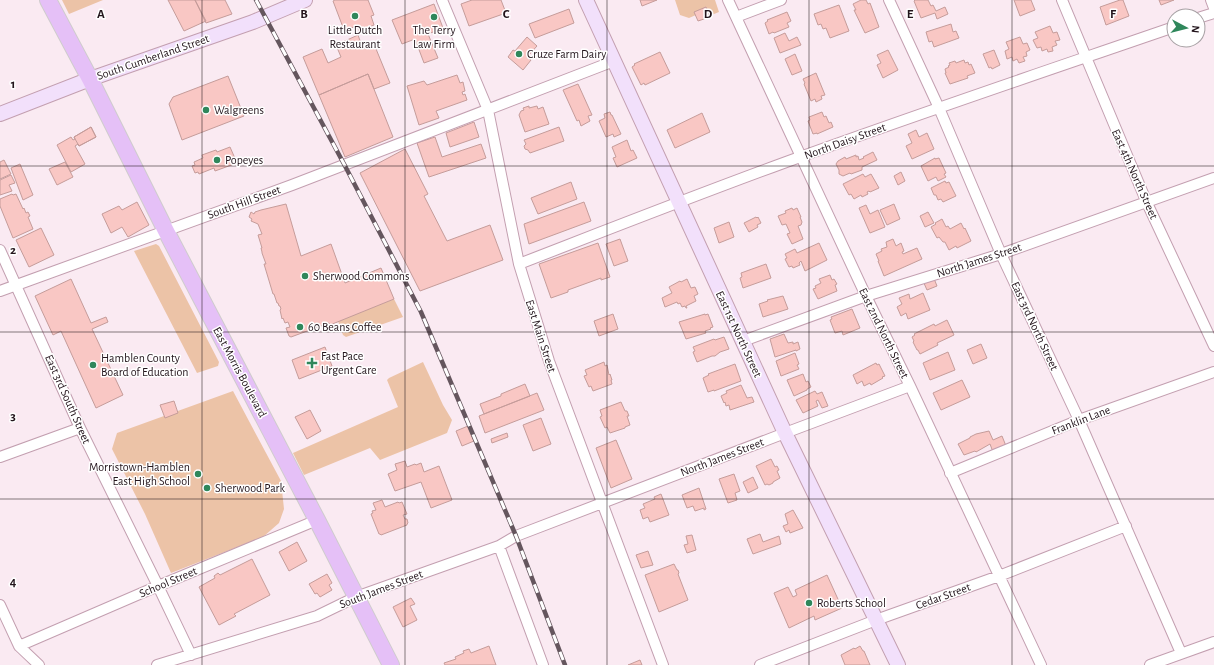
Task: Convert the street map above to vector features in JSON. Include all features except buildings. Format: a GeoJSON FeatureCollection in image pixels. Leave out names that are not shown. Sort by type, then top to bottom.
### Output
{"type":"FeatureCollection","features":[{"type":"Feature","properties":{"kind":"main road","name":"East Morris Boulevard"},"geometry":{"type":"LineString","coordinates":[[48,0],[391,665]]}},
{"type":"Feature","properties":{"kind":"main road","name":"South Cumberland Street"},"geometry":{"type":"LineString","coordinates":[[0,114],[90,79],[253,22],[305,0]]}},
{"type":"Feature","properties":{"kind":"main road","name":"East 1st North Street"},"geometry":{"type":"LineString","coordinates":[[586,0],[785,433],[898,665]]}},
{"type":"Feature","properties":{"kind":"street","name":"East Main Street"},"geometry":{"type":"LineString","coordinates":[[442,0],[488,110],[519,264],[549,361],[663,665]]}},
{"type":"Feature","properties":{"kind":"street","name":"East 2nd North Street"},"geometry":{"type":"LineString","coordinates":[[728,0],[866,296],[1042,665]]}},
{"type":"Feature","properties":{"kind":"street"},"geometry":{"type":"LineString","coordinates":[[736,17],[781,0]]}},
{"type":"Feature","properties":{"kind":"street","name":"East 3rd North Street"},"geometry":{"type":"LineString","coordinates":[[889,0],[939,108],[1001,254],[1079,420],[1182,653]]}},
{"type":"Feature","properties":{"kind":"street","name":"East 4th North Street"},"geometry":{"type":"LineString","coordinates":[[1062,0],[1147,203],[1214,346]]}},
{"type":"Feature","properties":{"kind":"street"},"geometry":{"type":"LineString","coordinates":[[1211,0],[1214,8]]}},
{"type":"Feature","properties":{"kind":"street","name":"North Daisy Street"},"geometry":{"type":"LineString","coordinates":[[519,264],[678,202],[802,157],[1166,30]]}},
{"type":"Feature","properties":{"kind":"street","name":"South Hill Street"},"geometry":{"type":"LineString","coordinates":[[0,292],[292,184],[614,61]]}},
{"type":"Feature","properties":{"kind":"street","name":"North James Street"},"geometry":{"type":"LineString","coordinates":[[743,341],[866,296],[1001,254],[1214,178]]}},
{"type":"Feature","properties":{"kind":"street","name":"East 3rd South Street"},"geometry":{"type":"LineString","coordinates":[[0,250],[80,428],[191,655]]}},
{"type":"Feature","properties":{"kind":"street","name":"Franklin Lane"},"geometry":{"type":"LineString","coordinates":[[950,473],[1079,420],[1214,372]]}},
{"type":"Feature","properties":{"kind":"street","name":"North James Street"},"geometry":{"type":"LineString","coordinates":[[601,503],[910,386]]}},
{"type":"Feature","properties":{"kind":"street"},"geometry":{"type":"LineString","coordinates":[[0,457],[80,428]]}},
{"type":"Feature","properties":{"kind":"street","name":"South James Street"},"geometry":{"type":"LineString","coordinates":[[157,665],[317,616],[356,597],[499,546],[516,536],[601,503]]}},
{"type":"Feature","properties":{"kind":"street","name":"School Street"},"geometry":{"type":"LineString","coordinates":[[19,646],[317,520]]}},
{"type":"Feature","properties":{"kind":"street","name":"Cedar Street"},"geometry":{"type":"LineString","coordinates":[[760,665],[876,620],[999,576],[1126,526]]}},
{"type":"Feature","properties":{"kind":"street"},"geometry":{"type":"LineString","coordinates":[[499,546],[543,665]]}},
{"type":"Feature","properties":{"kind":"street"},"geometry":{"type":"LineString","coordinates":[[0,605],[19,646],[39,665]]}},
{"type":"Feature","properties":{"kind":"street"},"geometry":{"type":"LineString","coordinates":[[1150,665],[1214,642]]}},
{"type":"Feature","properties":{"kind":"shaded area"},"geometry":{"type":"Polygon","coordinates":[[[62,0],[103,0],[69,14],[62,0]]]}},
{"type":"Feature","properties":{"kind":"shaded area"},"geometry":{"type":"Polygon","coordinates":[[[675,0],[715,0],[719,12],[709,16],[696,15],[689,18],[680,15],[675,0]]]}},
{"type":"Feature","properties":{"kind":"shaded area"},"geometry":{"type":"Polygon","coordinates":[[[156,244],[159,246],[219,362],[218,366],[197,373],[134,251],[156,244]]]}},
{"type":"Feature","properties":{"kind":"shaded area"},"geometry":{"type":"Polygon","coordinates":[[[394,299],[403,317],[346,337],[343,335],[338,321],[394,299]]]}},
{"type":"Feature","properties":{"kind":"shaded area"},"geometry":{"type":"Polygon","coordinates":[[[423,362],[443,405],[452,420],[447,433],[380,460],[370,448],[304,475],[293,453],[398,407],[387,380],[423,362]]]}},
{"type":"Feature","properties":{"kind":"shaded area","name":"Sherwood Park"},"geometry":{"type":"Polygon","coordinates":[[[233,391],[281,481],[284,509],[279,523],[263,537],[171,573],[145,514],[112,449],[117,433],[233,391]]]}},
{"type":"Feature","properties":{"kind":"railway"},"geometry":{"type":"LineString","coordinates":[[256,0],[421,312],[516,536],[565,665]]}},
{"type":"Feature","properties":{"kind":"place","name":"Little Dutch Restaurant"},"geometry":{"type":"Point","coordinates":[355,16]}},
{"type":"Feature","properties":{"kind":"place","name":"The Terry Law Firm"},"geometry":{"type":"Point","coordinates":[434,17]}},
{"type":"Feature","properties":{"kind":"place","name":"Cruze Farm Dairy"},"geometry":{"type":"Point","coordinates":[519,54]}},
{"type":"Feature","properties":{"kind":"place","name":"Walgreens"},"geometry":{"type":"Point","coordinates":[206,110]}},
{"type":"Feature","properties":{"kind":"place","name":"Popeyes"},"geometry":{"type":"Point","coordinates":[217,160]}},
{"type":"Feature","properties":{"kind":"place","name":"Sherwood Commons"},"geometry":{"type":"Point","coordinates":[305,276]}},
{"type":"Feature","properties":{"kind":"place","name":"60 Beans Coffee"},"geometry":{"type":"Point","coordinates":[300,327]}},
{"type":"Feature","properties":{"kind":"place","name":"Fast Pace Urgent Care"},"geometry":{"type":"Point","coordinates":[312,363]}},
{"type":"Feature","properties":{"kind":"place","name":"Hamblen County Board of Education"},"geometry":{"type":"Point","coordinates":[93,365]}},
{"type":"Feature","properties":{"kind":"place","name":"Morristown-Hamblen East High School"},"geometry":{"type":"Point","coordinates":[198,474]}},
{"type":"Feature","properties":{"kind":"place","name":"Sherwood Park"},"geometry":{"type":"Point","coordinates":[207,488]}},
{"type":"Feature","properties":{"kind":"place","name":"Roberts School"},"geometry":{"type":"Point","coordinates":[809,603]}}]}
